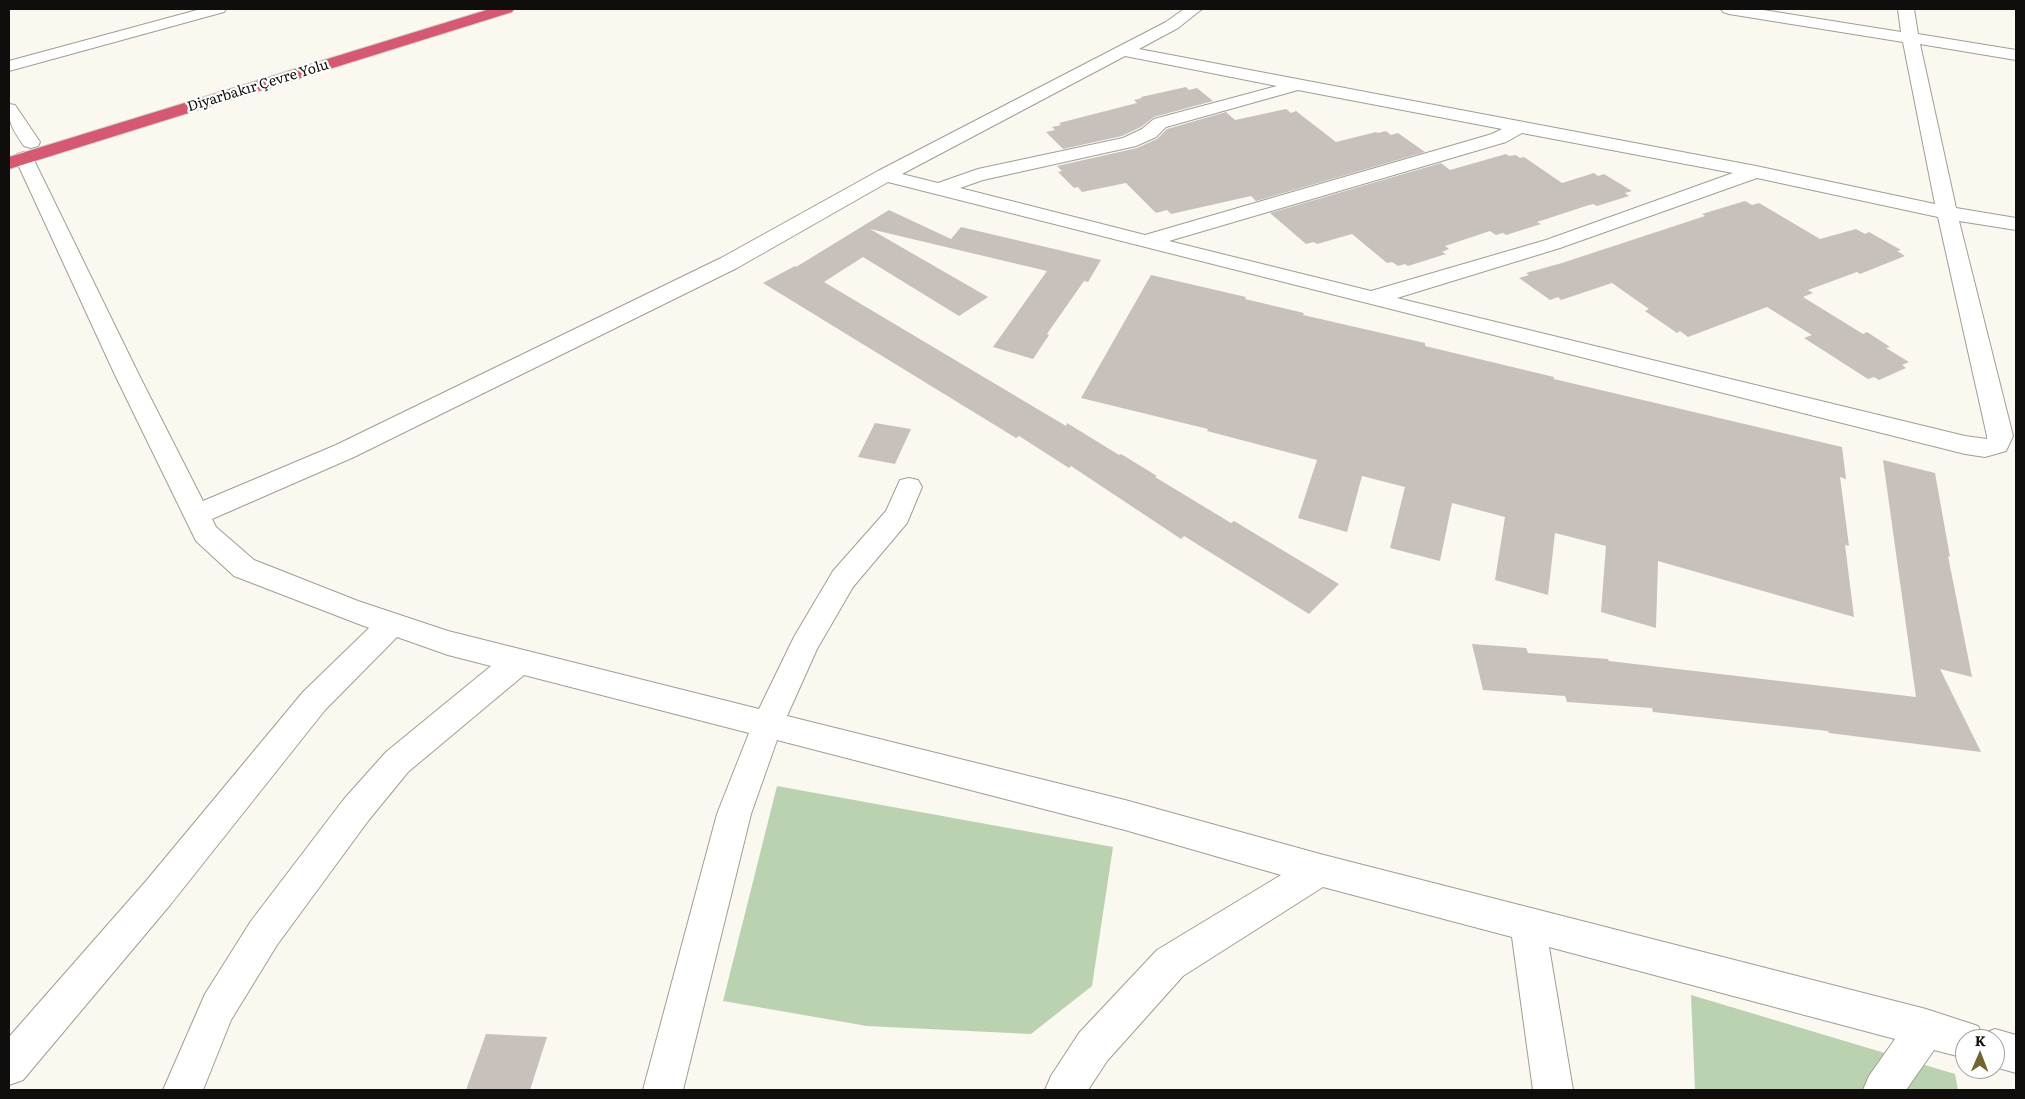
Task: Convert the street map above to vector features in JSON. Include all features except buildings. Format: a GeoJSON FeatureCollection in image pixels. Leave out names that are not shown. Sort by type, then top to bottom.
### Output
{"type":"FeatureCollection","features":[{"type":"Feature","properties":{"kind":"highway","name":"Diyarbakır Çevre Yolu"},"geometry":{"type":"LineString","coordinates":[[18,153],[453,9]]}},
{"type":"Feature","properties":{"kind":"highway","name":"Diyarbakır Çevre Yolu"},"geometry":{"type":"LineString","coordinates":[[18,153],[506,9]]}},
{"type":"Feature","properties":{"kind":"street"},"geometry":{"type":"LineString","coordinates":[[9,66],[218,9]]}},
{"type":"Feature","properties":{"kind":"street"},"geometry":{"type":"LineString","coordinates":[[196,515],[345,452],[729,263],[885,175],[1172,26],[1194,9]]}},
{"type":"Feature","properties":{"kind":"street"},"geometry":{"type":"LineString","coordinates":[[1729,9],[2016,55]]}},
{"type":"Feature","properties":{"kind":"street"},"geometry":{"type":"LineString","coordinates":[[885,175],[1371,298],[1965,445],[1985,448],[1997,445],[2000,436],[1947,213],[1910,38],[1906,9]]}},
{"type":"Feature","properties":{"kind":"street"},"geometry":{"type":"LineString","coordinates":[[1123,51],[1756,172],[1947,213],[2016,224]]}},
{"type":"Feature","properties":{"kind":"street"},"geometry":{"type":"LineString","coordinates":[[939,189],[978,175],[1129,142],[1149,133],[1160,123],[1299,85]]}},
{"type":"Feature","properties":{"kind":"street"},"geometry":{"type":"LineString","coordinates":[[9,109],[18,153],[196,515],[206,534],[244,568],[348,609],[448,643],[1126,815],[1320,870],[1955,1036]]}},
{"type":"Feature","properties":{"kind":"street"},"geometry":{"type":"LineString","coordinates":[[1145,241],[1499,138],[1519,127]]}},
{"type":"Feature","properties":{"kind":"street"},"geometry":{"type":"LineString","coordinates":[[1371,298],[1553,244],[1756,172]]}},
{"type":"Feature","properties":{"kind":"street"},"geometry":{"type":"LineString","coordinates":[[663,1090],[734,814],[768,723],[804,645],[843,579],[898,516],[909,487]]}},
{"type":"Feature","properties":{"kind":"street"},"geometry":{"type":"LineString","coordinates":[[9,1066],[158,893],[314,701],[392,624]]}},
{"type":"Feature","properties":{"kind":"street"},"geometry":{"type":"LineString","coordinates":[[183,1090],[218,1007],[264,933],[356,810],[397,762],[519,661]]}},
{"type":"Feature","properties":{"kind":"street"},"geometry":{"type":"LineString","coordinates":[[1065,1090],[1093,1046],[1170,963],[1320,870]]}},
{"type":"Feature","properties":{"kind":"street"},"geometry":{"type":"LineString","coordinates":[[1528,924],[1553,1090]]}},
{"type":"Feature","properties":{"kind":"street"},"geometry":{"type":"LineString","coordinates":[[1883,1090],[1926,1028]]}},
{"type":"Feature","properties":{"kind":"green space"},"geometry":{"type":"Polygon","coordinates":[[[777,786],[1113,847],[1092,986],[1031,1034],[867,1026],[723,1001],[777,786]]]}},
{"type":"Feature","properties":{"kind":"green space"},"geometry":{"type":"Polygon","coordinates":[[[1691,995],[1955,1074],[1958,1090],[1695,1090],[1691,995]]]}}]}
